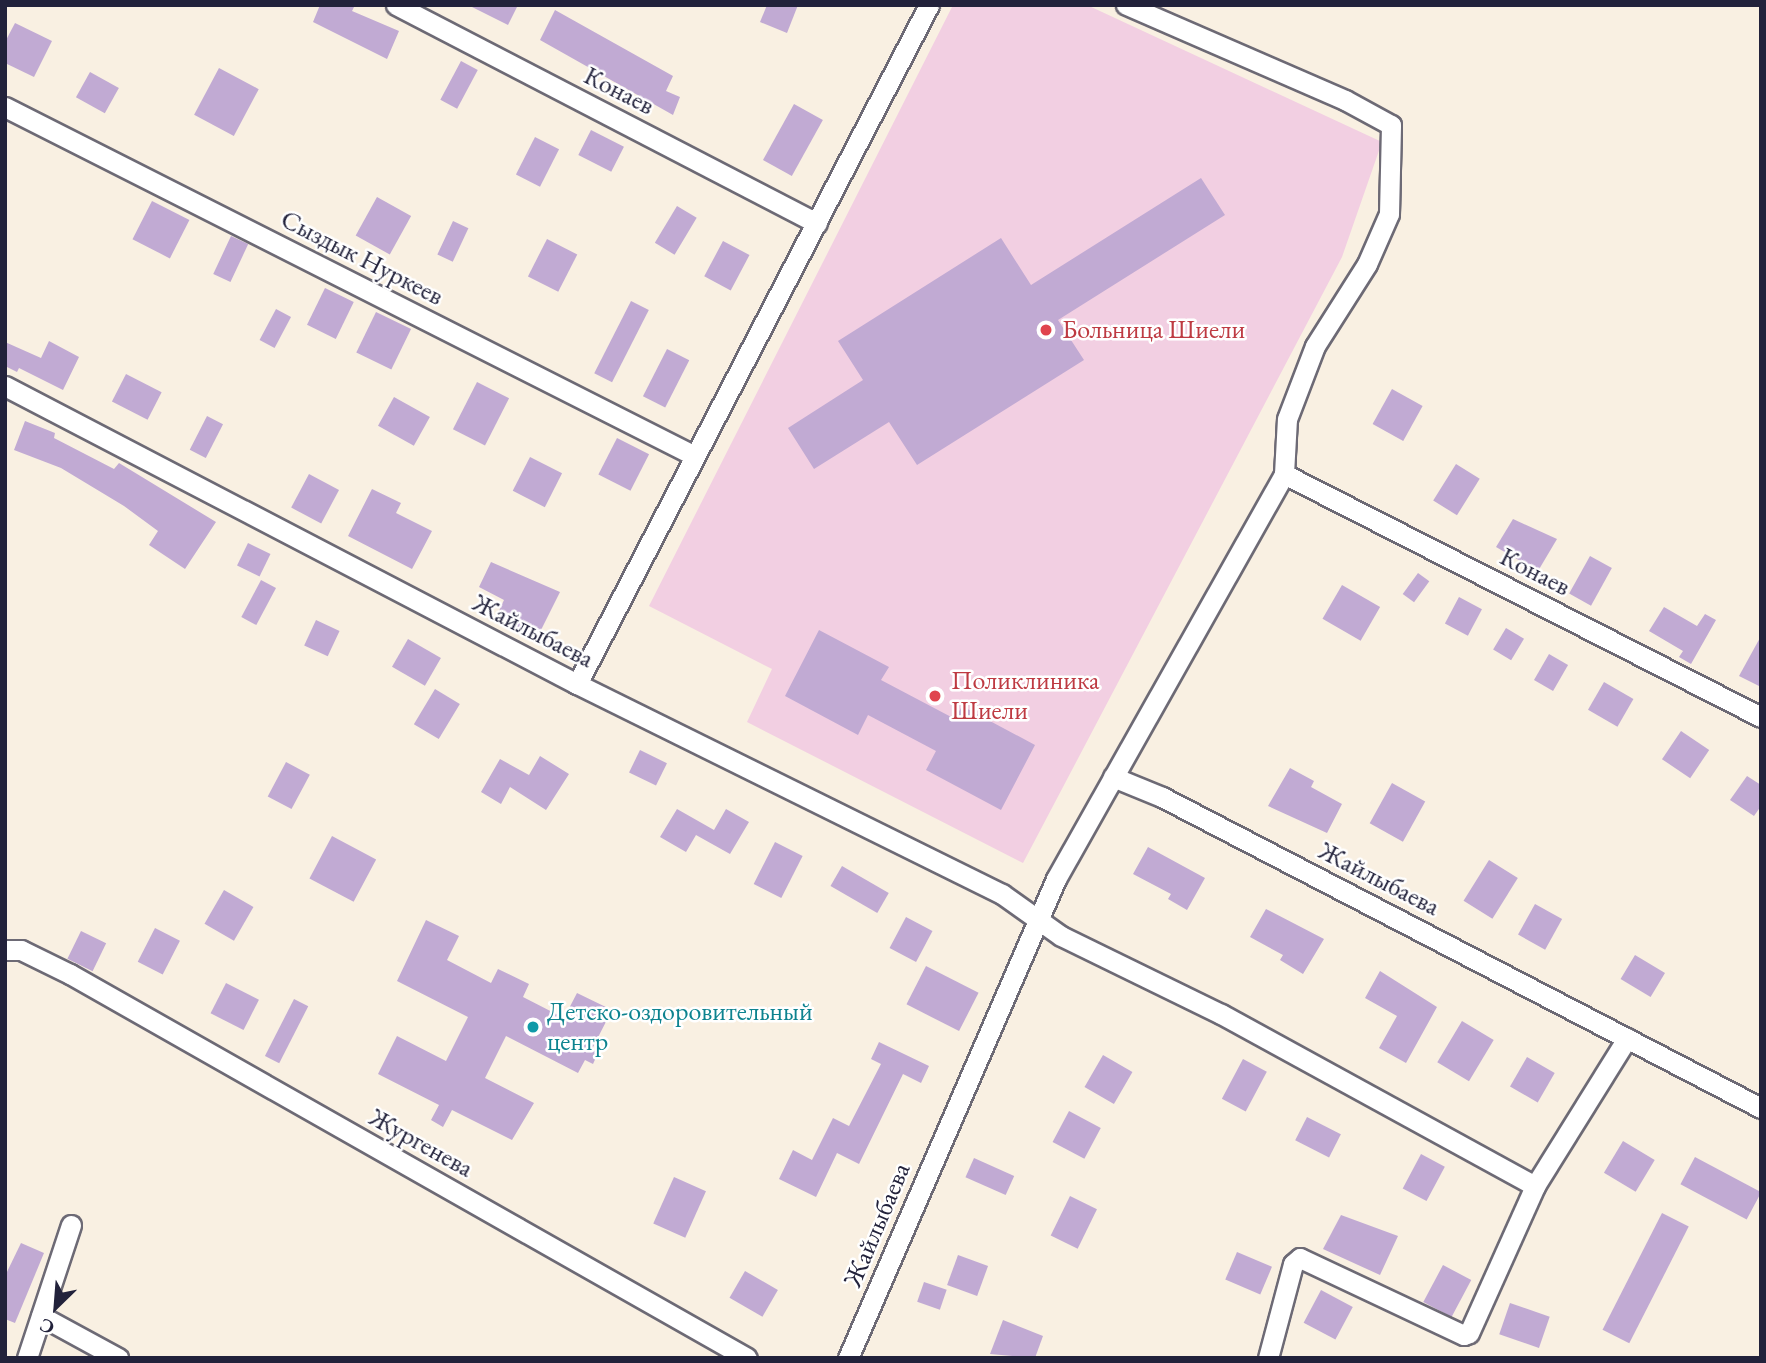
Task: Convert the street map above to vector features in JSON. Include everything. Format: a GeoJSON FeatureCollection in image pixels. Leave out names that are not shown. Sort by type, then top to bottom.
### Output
{"type":"FeatureCollection","features":[{"type":"Feature","properties":{"kind":"street","name":"Конаев"},"geometry":{"type":"LineString","coordinates":[[396,5],[817,223]]}},
{"type":"Feature","properties":{"kind":"street"},"geometry":{"type":"LineString","coordinates":[[577,684],[929,5]]}},
{"type":"Feature","properties":{"kind":"street"},"geometry":{"type":"LineString","coordinates":[[1113,777],[1284,474],[1287,419],[1315,346],[1367,264],[1389,214],[1391,125],[1345,100],[1126,5]]}},
{"type":"Feature","properties":{"kind":"street","name":"Сыздык Нуркеев"},"geometry":{"type":"LineString","coordinates":[[5,107],[695,456]]}},
{"type":"Feature","properties":{"kind":"street","name":"Жайлыбаева"},"geometry":{"type":"LineString","coordinates":[[5,386],[577,684],[1002,894],[1038,920]]}},
{"type":"Feature","properties":{"kind":"street","name":"Конаев"},"geometry":{"type":"LineString","coordinates":[[1284,474],[1761,717]]}},
{"type":"Feature","properties":{"kind":"street","name":"Жайлыбаева"},"geometry":{"type":"LineString","coordinates":[[848,1358],[1038,920],[1113,777],[1173,803],[1761,1108]]}},
{"type":"Feature","properties":{"kind":"street"},"geometry":{"type":"LineString","coordinates":[[1038,920],[1535,1186]]}},
{"type":"Feature","properties":{"kind":"street","name":"Жургенева"},"geometry":{"type":"LineString","coordinates":[[5,950],[21,950],[70,974],[747,1358]]}},
{"type":"Feature","properties":{"kind":"street"},"geometry":{"type":"LineString","coordinates":[[1268,1358],[1293,1264],[1300,1258],[1469,1334],[1535,1186],[1627,1038]]}},
{"type":"Feature","properties":{"kind":"street"},"geometry":{"type":"LineString","coordinates":[[27,1358],[71,1225]]}},
{"type":"Feature","properties":{"kind":"street"},"geometry":{"type":"LineString","coordinates":[[41,1315],[118,1358]]}},
{"type":"Feature","properties":{"kind":"shaded area","name":"Больница Шиели"},"geometry":{"type":"Polygon","coordinates":[[[953,5],[1087,5],[1382,142],[1342,257],[1023,863],[747,722],[772,669],[649,606],[953,5]]]}},
{"type":"Feature","properties":{"kind":"building"},"geometry":{"type":"Polygon","coordinates":[[[320,5],[355,5],[352,11],[399,31],[387,59],[313,22],[320,5]]]}},
{"type":"Feature","properties":{"kind":"building"},"geometry":{"type":"Polygon","coordinates":[[[468,5],[518,5],[508,25],[468,5]]]}},
{"type":"Feature","properties":{"kind":"building"},"geometry":{"type":"Polygon","coordinates":[[[767,5],[798,5],[787,33],[760,22],[767,5]]]}},
{"type":"Feature","properties":{"kind":"building"},"geometry":{"type":"Polygon","coordinates":[[[555,10],[673,76],[666,91],[680,97],[673,115],[540,40],[555,10]]]}},
{"type":"Feature","properties":{"kind":"building"},"geometry":{"type":"Polygon","coordinates":[[[15,23],[52,41],[34,77],[5,63],[5,42],[15,23]]]}},
{"type":"Feature","properties":{"kind":"building"},"geometry":{"type":"Polygon","coordinates":[[[461,61],[478,70],[457,109],[440,100],[461,61]]]}},
{"type":"Feature","properties":{"kind":"building"},"geometry":{"type":"Polygon","coordinates":[[[219,68],[259,89],[234,136],[194,115],[219,68]]]}},
{"type":"Feature","properties":{"kind":"building"},"geometry":{"type":"Polygon","coordinates":[[[90,72],[119,88],[105,113],[76,97],[90,72]]]}},
{"type":"Feature","properties":{"kind":"building"},"geometry":{"type":"Polygon","coordinates":[[[794,104],[823,120],[792,176],[763,160],[794,104]]]}},
{"type":"Feature","properties":{"kind":"building"},"geometry":{"type":"Polygon","coordinates":[[[591,130],[624,147],[611,172],[578,155],[591,130]]]}},
{"type":"Feature","properties":{"kind":"building"},"geometry":{"type":"Polygon","coordinates":[[[535,137],[559,149],[540,187],[516,174],[535,137]]]}},
{"type":"Feature","properties":{"kind":"building","name":"Больница Шиели"},"geometry":{"type":"Polygon","coordinates":[[[1201,178],[1225,215],[1058,320],[1084,360],[917,465],[889,422],[814,469],[788,428],[863,380],[838,341],[1001,238],[1031,285],[1201,178]]]}},
{"type":"Feature","properties":{"kind":"building"},"geometry":{"type":"Polygon","coordinates":[[[377,197],[411,216],[390,254],[356,235],[377,197]]]}},
{"type":"Feature","properties":{"kind":"building"},"geometry":{"type":"Polygon","coordinates":[[[152,201],[189,220],[170,258],[132,239],[152,201]]]}},
{"type":"Feature","properties":{"kind":"building"},"geometry":{"type":"Polygon","coordinates":[[[677,206],[697,218],[675,255],[655,243],[677,206]]]}},
{"type":"Feature","properties":{"kind":"building"},"geometry":{"type":"Polygon","coordinates":[[[453,221],[468,228],[453,262],[437,255],[453,221]]]}},
{"type":"Feature","properties":{"kind":"building"},"geometry":{"type":"Polygon","coordinates":[[[231,236],[248,244],[230,282],[213,274],[231,236]]]}},
{"type":"Feature","properties":{"kind":"building"},"geometry":{"type":"Polygon","coordinates":[[[547,239],[577,254],[558,292],[528,276],[547,239]]]}},
{"type":"Feature","properties":{"kind":"building"},"geometry":{"type":"Polygon","coordinates":[[[723,241],[749,255],[731,290],[704,276],[723,241]]]}},
{"type":"Feature","properties":{"kind":"building"},"geometry":{"type":"Polygon","coordinates":[[[325,288],[354,302],[336,339],[307,325],[325,288]]]}},
{"type":"Feature","properties":{"kind":"building"},"geometry":{"type":"Polygon","coordinates":[[[631,301],[649,310],[612,382],[594,373],[631,301]]]}},
{"type":"Feature","properties":{"kind":"building"},"geometry":{"type":"Polygon","coordinates":[[[276,309],[291,317],[275,348],[260,340],[276,309]]]}},
{"type":"Feature","properties":{"kind":"building"},"geometry":{"type":"Polygon","coordinates":[[[376,312],[411,329],[391,370],[356,352],[376,312]]]}},
{"type":"Feature","properties":{"kind":"building"},"geometry":{"type":"Polygon","coordinates":[[[49,341],[79,357],[63,390],[19,368],[17,372],[5,366],[5,342],[41,358],[49,341]]]}},
{"type":"Feature","properties":{"kind":"building"},"geometry":{"type":"Polygon","coordinates":[[[667,349],[689,360],[665,408],[643,396],[667,349]]]}},
{"type":"Feature","properties":{"kind":"building"},"geometry":{"type":"Polygon","coordinates":[[[126,374],[162,392],[148,420],[112,402],[126,374]]]}},
{"type":"Feature","properties":{"kind":"building"},"geometry":{"type":"Polygon","coordinates":[[[477,382],[509,398],[485,446],[453,429],[477,382]]]}},
{"type":"Feature","properties":{"kind":"building"},"geometry":{"type":"Polygon","coordinates":[[[1392,389],[1423,406],[1403,441],[1373,424],[1392,389]]]}},
{"type":"Feature","properties":{"kind":"building"},"geometry":{"type":"Polygon","coordinates":[[[394,397],[430,417],[414,446],[378,426],[394,397]]]}},
{"type":"Feature","properties":{"kind":"building"},"geometry":{"type":"Polygon","coordinates":[[[207,416],[223,424],[206,458],[190,450],[207,416]]]}},
{"type":"Feature","properties":{"kind":"building"},"geometry":{"type":"Polygon","coordinates":[[[25,421],[55,433],[54,438],[114,469],[119,463],[216,522],[185,569],[149,545],[158,531],[124,506],[61,468],[14,450],[25,421]]]}},
{"type":"Feature","properties":{"kind":"building"},"geometry":{"type":"Polygon","coordinates":[[[617,438],[649,454],[630,491],[598,475],[617,438]]]}},
{"type":"Feature","properties":{"kind":"building"},"geometry":{"type":"Polygon","coordinates":[[[530,457],[562,473],[545,507],[513,491],[530,457]]]}},
{"type":"Feature","properties":{"kind":"building"},"geometry":{"type":"Polygon","coordinates":[[[1456,464],[1480,479],[1457,515],[1433,500],[1456,464]]]}},
{"type":"Feature","properties":{"kind":"building"},"geometry":{"type":"Polygon","coordinates":[[[309,474],[339,490],[321,524],[291,508],[309,474]]]}},
{"type":"Feature","properties":{"kind":"building"},"geometry":{"type":"Polygon","coordinates":[[[372,489],[401,503],[396,513],[432,531],[412,569],[348,536],[372,489]]]}},
{"type":"Feature","properties":{"kind":"building"},"geometry":{"type":"Polygon","coordinates":[[[1513,519],[1557,539],[1538,571],[1496,547],[1513,519]]]}},
{"type":"Feature","properties":{"kind":"building"},"geometry":{"type":"Polygon","coordinates":[[[248,543],[270,554],[260,576],[237,565],[248,543]]]}},
{"type":"Feature","properties":{"kind":"building"},"geometry":{"type":"Polygon","coordinates":[[[1590,556],[1612,568],[1591,606],[1569,594],[1590,556]]]}},
{"type":"Feature","properties":{"kind":"building"},"geometry":{"type":"Polygon","coordinates":[[[491,562],[560,592],[537,638],[496,617],[504,600],[479,587],[491,562]]]}},
{"type":"Feature","properties":{"kind":"building"},"geometry":{"type":"Polygon","coordinates":[[[1418,573],[1429,581],[1414,602],[1403,594],[1418,573]]]}},
{"type":"Feature","properties":{"kind":"building"},"geometry":{"type":"Polygon","coordinates":[[[261,580],[276,588],[256,625],[241,617],[261,580]]]}},
{"type":"Feature","properties":{"kind":"building"},"geometry":{"type":"Polygon","coordinates":[[[1342,585],[1380,607],[1361,641],[1322,619],[1342,585]]]}},
{"type":"Feature","properties":{"kind":"building"},"geometry":{"type":"Polygon","coordinates":[[[1459,597],[1482,609],[1468,636],[1445,623],[1459,597]]]}},
{"type":"Feature","properties":{"kind":"building"},"geometry":{"type":"Polygon","coordinates":[[[1664,607],[1697,626],[1705,614],[1716,620],[1691,664],[1679,657],[1683,651],[1649,631],[1664,607]]]}},
{"type":"Feature","properties":{"kind":"building"},"geometry":{"type":"Polygon","coordinates":[[[316,620],[340,631],[328,656],[304,645],[316,620]]]}},
{"type":"Feature","properties":{"kind":"building"},"geometry":{"type":"Polygon","coordinates":[[[1506,628],[1524,639],[1511,660],[1493,649],[1506,628]]]}},
{"type":"Feature","properties":{"kind":"building","name":"Поликлиника Шиели"},"geometry":{"type":"Polygon","coordinates":[[[819,630],[889,667],[881,680],[955,719],[962,706],[1035,745],[1001,810],[926,770],[936,751],[868,715],[858,735],[785,696],[819,630]]]}},
{"type":"Feature","properties":{"kind":"building"},"geometry":{"type":"Polygon","coordinates":[[[1761,636],[1761,687],[1739,676],[1761,636]]]}},
{"type":"Feature","properties":{"kind":"building"},"geometry":{"type":"Polygon","coordinates":[[[408,639],[441,658],[425,686],[392,667],[408,639]]]}},
{"type":"Feature","properties":{"kind":"building"},"geometry":{"type":"Polygon","coordinates":[[[1549,654],[1568,665],[1553,691],[1534,680],[1549,654]]]}},
{"type":"Feature","properties":{"kind":"building"},"geometry":{"type":"Polygon","coordinates":[[[1604,682],[1633,699],[1617,727],[1588,710],[1604,682]]]}},
{"type":"Feature","properties":{"kind":"building"},"geometry":{"type":"Polygon","coordinates":[[[435,689],[460,704],[439,739],[414,724],[435,689]]]}},
{"type":"Feature","properties":{"kind":"building"},"geometry":{"type":"Polygon","coordinates":[[[1681,731],[1709,750],[1690,778],[1662,759],[1681,731]]]}},
{"type":"Feature","properties":{"kind":"building"},"geometry":{"type":"Polygon","coordinates":[[[640,750],[667,763],[656,786],[629,772],[640,750]]]}},
{"type":"Feature","properties":{"kind":"building"},"geometry":{"type":"Polygon","coordinates":[[[540,756],[569,774],[546,810],[510,787],[501,804],[481,792],[500,759],[529,775],[540,756]]]}},
{"type":"Feature","properties":{"kind":"building"},"geometry":{"type":"Polygon","coordinates":[[[286,762],[310,775],[292,809],[268,796],[286,762]]]}},
{"type":"Feature","properties":{"kind":"building"},"geometry":{"type":"Polygon","coordinates":[[[1290,768],[1314,781],[1311,787],[1342,804],[1327,833],[1268,806],[1290,768]]]}},
{"type":"Feature","properties":{"kind":"building"},"geometry":{"type":"Polygon","coordinates":[[[1747,776],[1761,785],[1761,806],[1754,816],[1730,800],[1747,776]]]}},
{"type":"Feature","properties":{"kind":"building"},"geometry":{"type":"Polygon","coordinates":[[[1392,783],[1425,801],[1403,842],[1370,823],[1392,783]]]}},
{"type":"Feature","properties":{"kind":"building"},"geometry":{"type":"Polygon","coordinates":[[[677,809],[714,830],[726,809],[749,822],[730,854],[696,835],[686,852],[660,837],[677,809]]]}},
{"type":"Feature","properties":{"kind":"building"},"geometry":{"type":"Polygon","coordinates":[[[332,836],[376,859],[354,902],[309,878],[332,836]]]}},
{"type":"Feature","properties":{"kind":"building"},"geometry":{"type":"Polygon","coordinates":[[[775,842],[803,856],[781,898],[754,884],[775,842]]]}},
{"type":"Feature","properties":{"kind":"building"},"geometry":{"type":"Polygon","coordinates":[[[1148,847],[1205,878],[1187,910],[1168,899],[1171,894],[1133,874],[1148,847]]]}},
{"type":"Feature","properties":{"kind":"building"},"geometry":{"type":"Polygon","coordinates":[[[1489,860],[1518,878],[1492,919],[1464,901],[1489,860]]]}},
{"type":"Feature","properties":{"kind":"building"},"geometry":{"type":"Polygon","coordinates":[[[842,866],[889,893],[877,913],[830,886],[842,866]]]}},
{"type":"Feature","properties":{"kind":"building"},"geometry":{"type":"Polygon","coordinates":[[[224,890],[253,907],[234,941],[204,924],[224,890]]]}},
{"type":"Feature","properties":{"kind":"building"},"geometry":{"type":"Polygon","coordinates":[[[1535,904],[1562,919],[1545,950],[1518,935],[1535,904]]]}},
{"type":"Feature","properties":{"kind":"building"},"geometry":{"type":"Polygon","coordinates":[[[1266,909],[1324,939],[1303,974],[1280,960],[1283,955],[1250,937],[1266,909]]]}},
{"type":"Feature","properties":{"kind":"building"},"geometry":{"type":"Polygon","coordinates":[[[906,917],[932,931],[916,962],[890,948],[906,917]]]}},
{"type":"Feature","properties":{"kind":"building","name":"Детско-оздоровительный центр"},"geometry":{"type":"Polygon","coordinates":[[[426,920],[459,936],[447,960],[491,983],[498,969],[529,984],[523,997],[564,1018],[577,993],[612,1010],[592,1049],[598,1053],[593,1064],[585,1060],[578,1073],[506,1036],[485,1078],[534,1103],[512,1140],[452,1110],[443,1127],[431,1120],[439,1105],[378,1074],[397,1036],[446,1061],[468,1017],[397,981],[426,920]]]}},
{"type":"Feature","properties":{"kind":"building"},"geometry":{"type":"Polygon","coordinates":[[[155,928],[180,941],[163,975],[138,962],[155,928]]]}},
{"type":"Feature","properties":{"kind":"building"},"geometry":{"type":"Polygon","coordinates":[[[81,931],[106,943],[93,971],[67,959],[81,931]]]}},
{"type":"Feature","properties":{"kind":"building"},"geometry":{"type":"Polygon","coordinates":[[[1635,955],[1665,973],[1651,997],[1621,979],[1635,955]]]}},
{"type":"Feature","properties":{"kind":"building"},"geometry":{"type":"Polygon","coordinates":[[[926,966],[979,993],[959,1031],[906,1004],[926,966]]]}},
{"type":"Feature","properties":{"kind":"building"},"geometry":{"type":"Polygon","coordinates":[[[1380,971],[1437,1007],[1406,1063],[1379,1048],[1397,1016],[1365,998],[1380,971]]]}},
{"type":"Feature","properties":{"kind":"building"},"geometry":{"type":"Polygon","coordinates":[[[226,983],[259,1000],[244,1030],[211,1013],[226,983]]]}},
{"type":"Feature","properties":{"kind":"building"},"geometry":{"type":"Polygon","coordinates":[[[294,999],[308,1006],[279,1063],[265,1056],[294,999]]]}},
{"type":"Feature","properties":{"kind":"building"},"geometry":{"type":"Polygon","coordinates":[[[1462,1021],[1494,1040],[1469,1081],[1437,1062],[1462,1021]]]}},
{"type":"Feature","properties":{"kind":"building"},"geometry":{"type":"Polygon","coordinates":[[[879,1042],[929,1066],[921,1083],[903,1074],[859,1164],[837,1153],[816,1197],[779,1179],[793,1150],[812,1160],[833,1118],[849,1126],[881,1064],[871,1059],[879,1042]]]}},
{"type":"Feature","properties":{"kind":"building"},"geometry":{"type":"Polygon","coordinates":[[[1103,1055],[1132,1072],[1114,1104],[1084,1087],[1103,1055]]]}},
{"type":"Feature","properties":{"kind":"building"},"geometry":{"type":"Polygon","coordinates":[[[1527,1057],[1555,1073],[1538,1102],[1510,1086],[1527,1057]]]}},
{"type":"Feature","properties":{"kind":"building"},"geometry":{"type":"Polygon","coordinates":[[[1243,1059],[1267,1072],[1246,1111],[1222,1099],[1243,1059]]]}},
{"type":"Feature","properties":{"kind":"building"},"geometry":{"type":"Polygon","coordinates":[[[1069,1111],[1101,1128],[1084,1159],[1053,1142],[1069,1111]]]}},
{"type":"Feature","properties":{"kind":"building"},"geometry":{"type":"Polygon","coordinates":[[[1307,1117],[1341,1134],[1329,1157],[1295,1140],[1307,1117]]]}},
{"type":"Feature","properties":{"kind":"building"},"geometry":{"type":"Polygon","coordinates":[[[1623,1141],[1655,1160],[1636,1192],[1604,1173],[1623,1141]]]}},
{"type":"Feature","properties":{"kind":"building"},"geometry":{"type":"Polygon","coordinates":[[[1421,1154],[1445,1167],[1427,1201],[1403,1188],[1421,1154]]]}},
{"type":"Feature","properties":{"kind":"building"},"geometry":{"type":"Polygon","coordinates":[[[1695,1157],[1761,1192],[1747,1220],[1680,1184],[1695,1157]]]}},
{"type":"Feature","properties":{"kind":"building"},"geometry":{"type":"Polygon","coordinates":[[[974,1158],[1014,1176],[1006,1195],[965,1177],[974,1158]]]}},
{"type":"Feature","properties":{"kind":"building"},"geometry":{"type":"Polygon","coordinates":[[[674,1177],[706,1191],[685,1238],[653,1224],[674,1177]]]}},
{"type":"Feature","properties":{"kind":"building"},"geometry":{"type":"Polygon","coordinates":[[[1070,1196],[1097,1209],[1078,1249],[1051,1236],[1070,1196]]]}},
{"type":"Feature","properties":{"kind":"building"},"geometry":{"type":"Polygon","coordinates":[[[1662,1213],[1689,1227],[1629,1343],[1603,1330],[1662,1213]]]}},
{"type":"Feature","properties":{"kind":"building"},"geometry":{"type":"Polygon","coordinates":[[[1341,1215],[1398,1236],[1380,1275],[1323,1249],[1341,1215]]]}},
{"type":"Feature","properties":{"kind":"building"},"geometry":{"type":"Polygon","coordinates":[[[21,1243],[44,1253],[15,1323],[5,1319],[5,1276],[21,1243]]]}},
{"type":"Feature","properties":{"kind":"building"},"geometry":{"type":"Polygon","coordinates":[[[1237,1252],[1272,1267],[1260,1294],[1225,1280],[1237,1252]]]}},
{"type":"Feature","properties":{"kind":"building"},"geometry":{"type":"Polygon","coordinates":[[[958,1255],[988,1266],[977,1296],[947,1285],[958,1255]]]}},
{"type":"Feature","properties":{"kind":"building"},"geometry":{"type":"Polygon","coordinates":[[[1443,1265],[1471,1280],[1452,1317],[1423,1302],[1443,1265]]]}},
{"type":"Feature","properties":{"kind":"building"},"geometry":{"type":"Polygon","coordinates":[[[745,1271],[778,1290],[762,1317],[730,1298],[745,1271]]]}},
{"type":"Feature","properties":{"kind":"building"},"geometry":{"type":"Polygon","coordinates":[[[924,1282],[947,1290],[940,1310],[917,1302],[924,1282]]]}},
{"type":"Feature","properties":{"kind":"building"},"geometry":{"type":"Polygon","coordinates":[[[1321,1290],[1353,1307],[1335,1340],[1304,1323],[1321,1290]]]}},
{"type":"Feature","properties":{"kind":"building"},"geometry":{"type":"Polygon","coordinates":[[[1510,1303],[1550,1317],[1539,1348],[1499,1334],[1510,1303]]]}},
{"type":"Feature","properties":{"kind":"building"},"geometry":{"type":"Polygon","coordinates":[[[1003,1320],[1043,1336],[1035,1358],[990,1354],[1003,1320]]]}},
{"type":"Feature","properties":{"kind":"place","name":"Больница Шиели"},"geometry":{"type":"Point","coordinates":[1046,330]}},
{"type":"Feature","properties":{"kind":"place","name":"Поликлиника Шиели"},"geometry":{"type":"Point","coordinates":[935,696]}},
{"type":"Feature","properties":{"kind":"place","name":"Детско-оздоровительный центр"},"geometry":{"type":"Point","coordinates":[533,1027]}}]}
